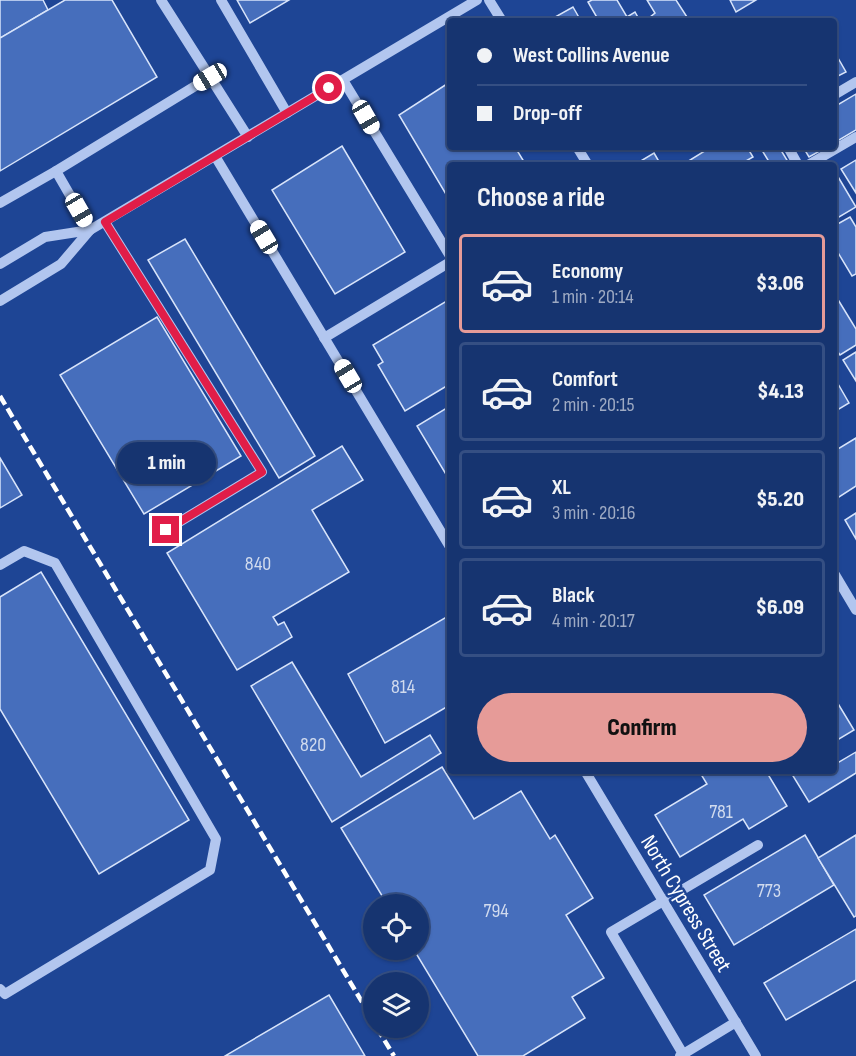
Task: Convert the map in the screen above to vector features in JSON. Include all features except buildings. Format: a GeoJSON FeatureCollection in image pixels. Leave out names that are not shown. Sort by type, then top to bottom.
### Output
{"type":"FeatureCollection","features":[{"type":"Feature","properties":{"kind":"street"},"geometry":{"type":"LineString","coordinates":[[161,0],[248,137]]}},
{"type":"Feature","properties":{"kind":"street"},"geometry":{"type":"LineString","coordinates":[[221,0],[287,113]]}},
{"type":"Feature","properties":{"kind":"street"},"geometry":{"type":"LineString","coordinates":[[0,264],[45,237],[90,230],[105,222],[477,0]]}},
{"type":"Feature","properties":{"kind":"street"},"geometry":{"type":"LineString","coordinates":[[489,0],[499,18]]}},
{"type":"Feature","properties":{"kind":"street"},"geometry":{"type":"LineString","coordinates":[[0,203],[210,77]]}},
{"type":"Feature","properties":{"kind":"street"},"geometry":{"type":"LineString","coordinates":[[343,80],[447,251]]}},
{"type":"Feature","properties":{"kind":"street"},"geometry":{"type":"LineString","coordinates":[[837,93],[856,82]]}},
{"type":"Feature","properties":{"kind":"street"},"geometry":{"type":"LineString","coordinates":[[837,148],[856,137]]}},
{"type":"Feature","properties":{"kind":"street"},"geometry":{"type":"LineString","coordinates":[[813,162],[834,150]]}},
{"type":"Feature","properties":{"kind":"street"},"geometry":{"type":"LineString","coordinates":[[215,156],[447,542]]}},
{"type":"Feature","properties":{"kind":"street"},"geometry":{"type":"LineString","coordinates":[[56,171],[90,230]]}},
{"type":"Feature","properties":{"kind":"street"},"geometry":{"type":"LineString","coordinates":[[105,222],[262,472],[166,530]]}},
{"type":"Feature","properties":{"kind":"street"},"geometry":{"type":"LineString","coordinates":[[0,301],[61,264],[90,230]]}},
{"type":"Feature","properties":{"kind":"street"},"geometry":{"type":"LineString","coordinates":[[324,338],[447,264]]}},
{"type":"Feature","properties":{"kind":"street"},"geometry":{"type":"LineString","coordinates":[[0,565],[24,551],[55,563],[216,839],[210,870],[6,994],[0,989]]}},
{"type":"Feature","properties":{"kind":"street"},"geometry":{"type":"LineString","coordinates":[[837,578],[854,603]]}},
{"type":"Feature","properties":{"kind":"street","name":"North Cypress Street"},"geometry":{"type":"LineString","coordinates":[[587,774],[756,1056]]}},
{"type":"Feature","properties":{"kind":"street"},"geometry":{"type":"LineString","coordinates":[[735,1022],[682,1055],[611,932],[758,845]]}},
{"type":"Feature","properties":{"kind":"railway"},"geometry":{"type":"LineString","coordinates":[[0,396],[363,1004]]}},
{"type":"Feature","properties":{"kind":"railway"},"geometry":{"type":"LineString","coordinates":[[383,1038],[394,1056]]}},
{"type":"Feature","properties":{"kind":"route"},"geometry":{"type":"LineString","coordinates":[[166,530],[262,472],[105,222],[329,88]]}}]}
